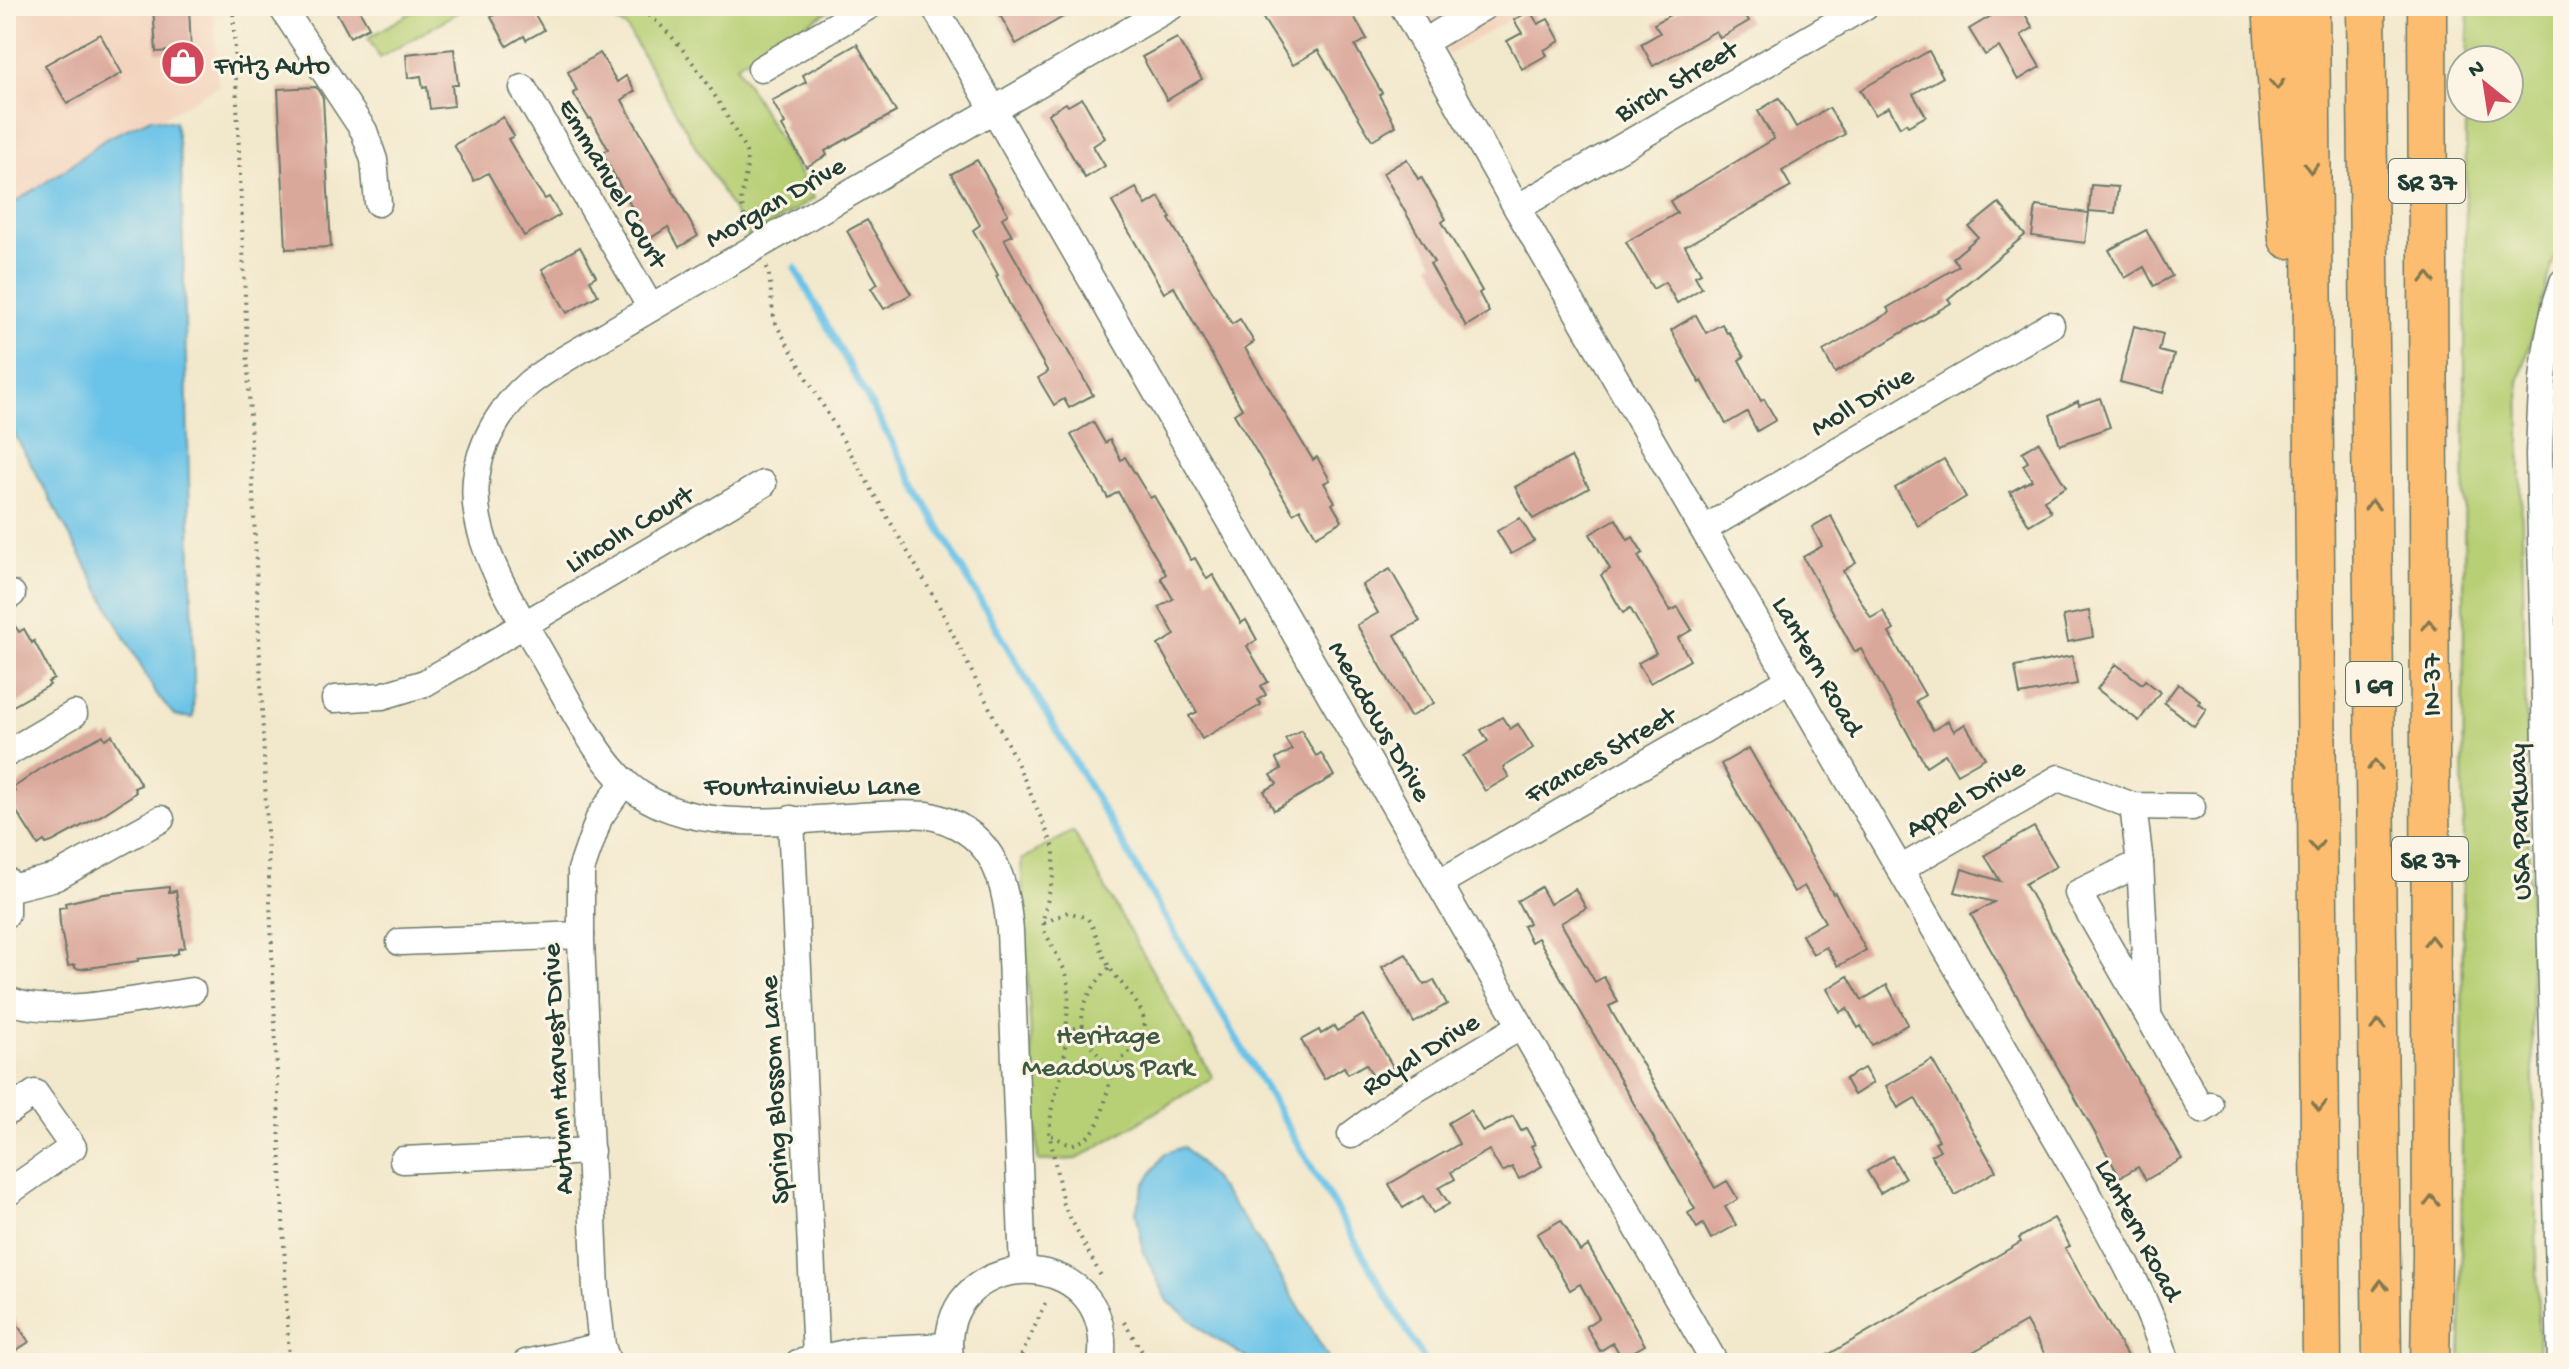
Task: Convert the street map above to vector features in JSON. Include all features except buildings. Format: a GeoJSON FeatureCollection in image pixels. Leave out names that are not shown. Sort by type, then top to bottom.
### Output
{"type":"FeatureCollection","features":[{"type":"Feature","properties":{"kind":"highway"},"geometry":{"type":"LineString","coordinates":[[2272,6],[2314,628]]}},
{"type":"Feature","properties":{"kind":"highway","name":"I 69"},"geometry":{"type":"LineString","coordinates":[[2310,6],[2322,1363]]}},
{"type":"Feature","properties":{"kind":"highway","name":"I 69"},"geometry":{"type":"LineString","coordinates":[[2366,6],[2382,1363]]}},
{"type":"Feature","properties":{"kind":"highway","name":"IN-37"},"geometry":{"type":"LineString","coordinates":[[2427,6],[2430,1363]]}},
{"type":"Feature","properties":{"kind":"street"},"geometry":{"type":"LineString","coordinates":[[281,6],[364,131],[374,160],[378,203]]}},
{"type":"Feature","properties":{"kind":"street"},"geometry":{"type":"LineString","coordinates":[[761,69],[869,6]]}},
{"type":"Feature","properties":{"kind":"street","name":"Meadows Drive"},"geometry":{"type":"LineString","coordinates":[[934,6],[1715,1363]]}},
{"type":"Feature","properties":{"kind":"street","name":"Morgan Drive"},"geometry":{"type":"LineString","coordinates":[[476,504],[477,477],[484,446],[503,411],[528,384],[651,308],[1172,6]]}},
{"type":"Feature","properties":{"kind":"street","name":"Lantern Road"},"geometry":{"type":"LineString","coordinates":[[1403,6],[2119,1250],[2148,1307],[2167,1363]]}},
{"type":"Feature","properties":{"kind":"street"},"geometry":{"type":"LineString","coordinates":[[1424,42],[1485,6]]}},
{"type":"Feature","properties":{"kind":"street","name":"Birch Street"},"geometry":{"type":"LineString","coordinates":[[1517,208],[1865,6]]}},
{"type":"Feature","properties":{"kind":"street","name":"Emmanuel Court"},"geometry":{"type":"LineString","coordinates":[[523,88],[651,308]]}},
{"type":"Feature","properties":{"kind":"street","name":"USA Parkway"},"geometry":{"type":"LineString","coordinates":[[2561,1363],[2539,455],[2547,343],[2563,282]]}},
{"type":"Feature","properties":{"kind":"street","name":"Moll Drive"},"geometry":{"type":"LineString","coordinates":[[1704,529],[2051,325]]}},
{"type":"Feature","properties":{"kind":"street","name":"Lincoln Court"},"geometry":{"type":"LineString","coordinates":[[335,699],[364,699],[411,689],[763,484]]}},
{"type":"Feature","properties":{"kind":"street","name":"Fountainview Lane"},"geometry":{"type":"LineString","coordinates":[[476,504],[481,537],[488,557],[525,625],[602,755],[624,782],[643,797],[683,815],[733,822],[927,815],[945,819],[962,828],[979,841],[996,863],[1005,889],[1010,931],[1023,1269]]}},
{"type":"Feature","properties":{"kind":"street","name":"Frances Street"},"geometry":{"type":"LineString","coordinates":[[1439,883],[1791,679]]}},
{"type":"Feature","properties":{"kind":"street"},"geometry":{"type":"LineString","coordinates":[[6,754],[74,714]]}},
{"type":"Feature","properties":{"kind":"street","name":"Appel Drive"},"geometry":{"type":"LineString","coordinates":[[1900,869],[2059,778],[2133,806]]}},
{"type":"Feature","properties":{"kind":"street","name":"Autumn Harvest Drive"},"geometry":{"type":"LineString","coordinates":[[605,1354],[596,1290],[581,870],[599,818],[624,782]]}},
{"type":"Feature","properties":{"kind":"street"},"geometry":{"type":"LineString","coordinates":[[2149,1017],[2140,863],[2133,806],[2192,807]]}},
{"type":"Feature","properties":{"kind":"street"},"geometry":{"type":"LineString","coordinates":[[7,889],[56,877],[161,819]]}},
{"type":"Feature","properties":{"kind":"street","name":"Spring Blossom Lane"},"geometry":{"type":"LineString","coordinates":[[791,819],[807,1360]]}},
{"type":"Feature","properties":{"kind":"street"},"geometry":{"type":"LineString","coordinates":[[2140,863],[2078,893],[2202,1110],[2210,1105]]}},
{"type":"Feature","properties":{"kind":"street"},"geometry":{"type":"LineString","coordinates":[[6,880],[6,914]]}},
{"type":"Feature","properties":{"kind":"street"},"geometry":{"type":"LineString","coordinates":[[400,942],[581,935]]}},
{"type":"Feature","properties":{"kind":"street"},"geometry":{"type":"LineString","coordinates":[[6,999],[39,1009],[62,1009],[192,991]]}},
{"type":"Feature","properties":{"kind":"street","name":"Royal Drive"},"geometry":{"type":"LineString","coordinates":[[1351,1135],[1401,1098],[1521,1026]]}},
{"type":"Feature","properties":{"kind":"street"},"geometry":{"type":"LineString","coordinates":[[6,1113],[35,1093],[73,1147],[6,1194]]}},
{"type":"Feature","properties":{"kind":"street"},"geometry":{"type":"LineString","coordinates":[[403,1160],[591,1151]]}},
{"type":"Feature","properties":{"kind":"street"},"geometry":{"type":"LineString","coordinates":[[807,1360],[860,1350],[950,1354],[954,1318],[969,1294],[994,1276],[1023,1269],[1052,1273],[1076,1287],[1086,1298],[1099,1324],[1101,1363]]}},
{"type":"Feature","properties":{"kind":"street"},"geometry":{"type":"LineString","coordinates":[[526,1363],[605,1354]]}},
{"type":"Feature","properties":{"kind":"path"},"geometry":{"type":"LineString","coordinates":[[233,6],[289,1363]]}},
{"type":"Feature","properties":{"kind":"path"},"geometry":{"type":"LineString","coordinates":[[636,6],[667,30],[682,47],[746,152],[747,166],[741,201],[750,234]]}},
{"type":"Feature","properties":{"kind":"path"},"geometry":{"type":"LineString","coordinates":[[763,259],[770,278],[770,307],[777,326],[939,606],[1043,819],[1055,858],[1051,891],[1044,911],[1045,932],[1068,980],[1064,1066],[1052,1107],[1049,1134],[1063,1204],[1105,1284]]}},
{"type":"Feature","properties":{"kind":"path"},"geometry":{"type":"LineString","coordinates":[[1044,923],[1068,912],[1087,918],[1109,967],[1135,1001],[1145,1022],[1140,1039],[1114,1070],[1104,1111],[1089,1134],[1070,1145],[1049,1134]]}},
{"type":"Feature","properties":{"kind":"path"},"geometry":{"type":"LineString","coordinates":[[1109,967],[1085,1003],[1083,1028],[1093,1051],[1114,1070]]}},
{"type":"Feature","properties":{"kind":"path"},"geometry":{"type":"LineString","coordinates":[[1066,1029],[1090,1027]]}},
{"type":"Feature","properties":{"kind":"path"},"geometry":{"type":"LineString","coordinates":[[1018,1363],[1048,1298]]}},
{"type":"Feature","properties":{"kind":"path"},"geometry":{"type":"LineString","coordinates":[[1122,1318],[1149,1363]]}},
{"type":"Feature","properties":{"kind":"shaded area"},"geometry":{"type":"Polygon","coordinates":[[[6,6],[214,6],[218,86],[6,206],[6,6]]]}},
{"type":"Feature","properties":{"kind":"shaded area"},"geometry":{"type":"Polygon","coordinates":[[[1420,6],[1533,6],[1448,55],[1420,6]]]}},
{"type":"Feature","properties":{"kind":"green space"},"geometry":{"type":"Polygon","coordinates":[[[422,6],[469,6],[380,58],[368,38],[422,6]]]}},
{"type":"Feature","properties":{"kind":"green space"},"geometry":{"type":"Polygon","coordinates":[[[592,6],[837,6],[736,65],[814,198],[749,238],[627,28],[592,6]]]}},
{"type":"Feature","properties":{"kind":"green space"},"geometry":{"type":"Polygon","coordinates":[[[2469,6],[2563,6],[2563,227],[2519,382],[2539,1363],[2461,1363],[2466,124],[2525,124],[2525,44],[2468,44],[2469,6]]]}},
{"type":"Feature","properties":{"kind":"green space","name":"Heritage Meadows Park"},"geometry":{"type":"Polygon","coordinates":[[[1073,831],[1213,1078],[1077,1159],[1038,1161],[1021,860],[1073,831]]]}},
{"type":"Feature","properties":{"kind":"water"},"geometry":{"type":"Polygon","coordinates":[[[151,118],[175,122],[181,163],[193,718],[175,716],[156,694],[6,418],[6,208],[105,139],[151,118]]]}},
{"type":"Feature","properties":{"kind":"water"},"geometry":{"type":"Polygon","coordinates":[[[1184,1147],[1246,1223],[1331,1363],[1255,1363],[1211,1336],[1168,1301],[1144,1253],[1136,1211],[1144,1185],[1165,1153],[1184,1147]]]}},
{"type":"Feature","properties":{"kind":"waterway"},"geometry":{"type":"LineString","coordinates":[[795,268],[969,581],[1426,1363]]}},
{"type":"Feature","properties":{"kind":"place","name":"Fritz Auto"},"geometry":{"type":"Point","coordinates":[183,63]}}]}
